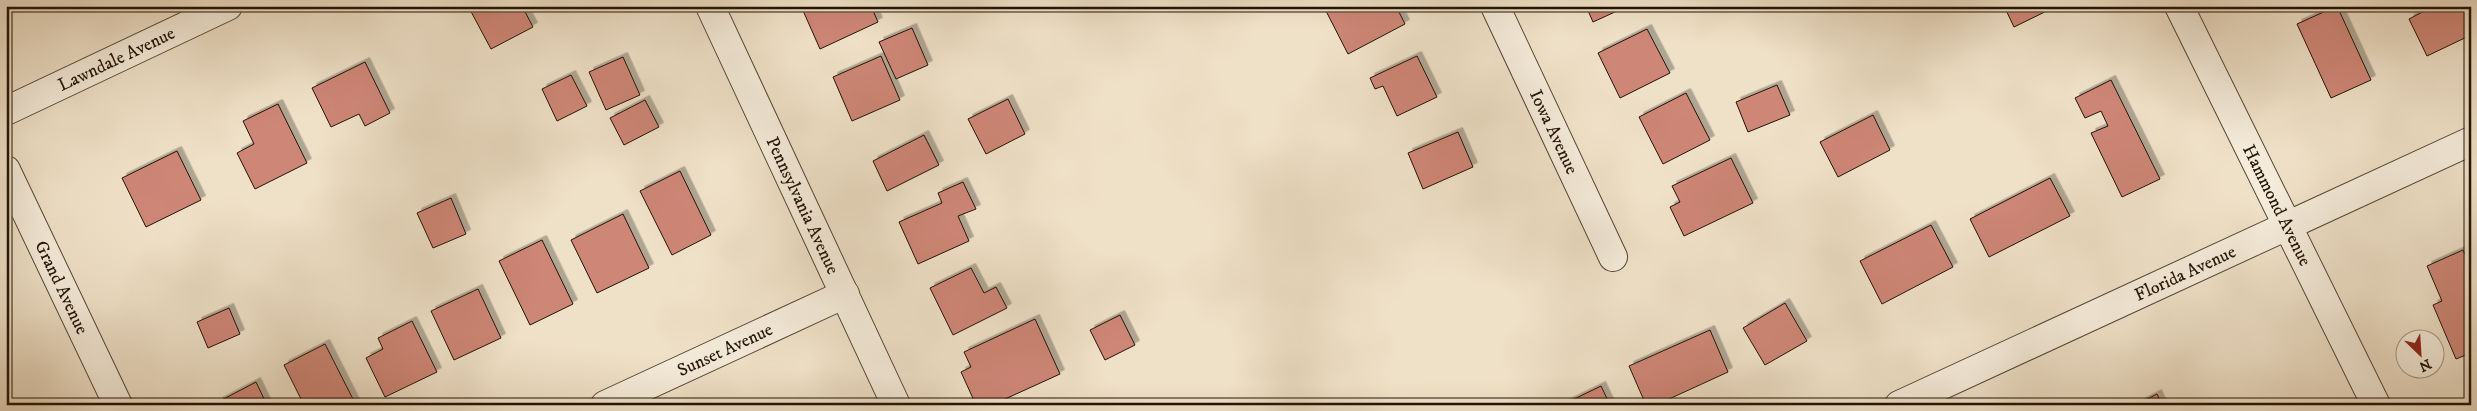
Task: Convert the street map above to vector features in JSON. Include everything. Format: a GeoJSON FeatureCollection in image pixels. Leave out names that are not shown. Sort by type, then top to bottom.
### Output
{"type":"FeatureCollection","features":[{"type":"Feature","properties":{"kind":"street","name":"Lawndale Avenue"},"geometry":{"type":"LineString","coordinates":[[6,111],[228,6]]}},
{"type":"Feature","properties":{"kind":"street","name":"Pennsylvania Avenue"},"geometry":{"type":"LineString","coordinates":[[710,6],[896,405]]}},
{"type":"Feature","properties":{"kind":"street","name":"Iowa Avenue"},"geometry":{"type":"LineString","coordinates":[[1495,6],[1613,257]]}},
{"type":"Feature","properties":{"kind":"street","name":"Hammond Avenue"},"geometry":{"type":"LineString","coordinates":[[2179,6],[2376,405]]}},
{"type":"Feature","properties":{"kind":"street","name":"Florida Avenue"},"geometry":{"type":"LineString","coordinates":[[1899,405],[2471,142]]}},
{"type":"Feature","properties":{"kind":"street","name":"Grand Avenue"},"geometry":{"type":"LineString","coordinates":[[6,170],[118,405]]}},
{"type":"Feature","properties":{"kind":"street","name":"Sunset Avenue"},"geometry":{"type":"LineString","coordinates":[[605,405],[845,294]]}},
{"type":"Feature","properties":{"kind":"building"},"geometry":{"type":"Polygon","coordinates":[[[468,6],[522,6],[533,27],[491,49],[468,6]]]}},
{"type":"Feature","properties":{"kind":"building"},"geometry":{"type":"Polygon","coordinates":[[[801,6],[871,6],[878,22],[820,49],[801,6]]]}},
{"type":"Feature","properties":{"kind":"building"},"geometry":{"type":"Polygon","coordinates":[[[1334,6],[1396,6],[1405,24],[1348,54],[1326,11],[1334,6]]]}},
{"type":"Feature","properties":{"kind":"building"},"geometry":{"type":"Polygon","coordinates":[[[1586,6],[1628,6],[1593,22],[1586,6]]]}},
{"type":"Feature","properties":{"kind":"building"},"geometry":{"type":"Polygon","coordinates":[[[2004,6],[2057,6],[2014,27],[2004,6]]]}},
{"type":"Feature","properties":{"kind":"building"},"geometry":{"type":"Polygon","coordinates":[[[2337,6],[2371,80],[2331,98],[2297,24],[2337,6]]]}},
{"type":"Feature","properties":{"kind":"building"},"geometry":{"type":"Polygon","coordinates":[[[2434,6],[2471,6],[2471,35],[2427,56],[2409,19],[2434,6]]]}},
{"type":"Feature","properties":{"kind":"building"},"geometry":{"type":"Polygon","coordinates":[[[912,28],[928,65],[896,79],[879,42],[912,28]]]}},
{"type":"Feature","properties":{"kind":"building"},"geometry":{"type":"Polygon","coordinates":[[[1647,29],[1670,73],[1620,98],[1598,53],[1647,29]]]}},
{"type":"Feature","properties":{"kind":"building"},"geometry":{"type":"Polygon","coordinates":[[[881,56],[900,100],[852,121],[833,77],[881,56]]]}},
{"type":"Feature","properties":{"kind":"building"},"geometry":{"type":"Polygon","coordinates":[[[1417,56],[1437,97],[1397,116],[1383,86],[1375,89],[1370,78],[1417,56]]]}},
{"type":"Feature","properties":{"kind":"building"},"geometry":{"type":"Polygon","coordinates":[[[623,57],[640,95],[606,110],[589,72],[623,57]]]}},
{"type":"Feature","properties":{"kind":"building"},"geometry":{"type":"Polygon","coordinates":[[[365,62],[390,113],[365,126],[359,114],[331,127],[312,88],[365,62]]]}},
{"type":"Feature","properties":{"kind":"building"},"geometry":{"type":"Polygon","coordinates":[[[571,75],[587,106],[557,121],[542,89],[571,75]]]}},
{"type":"Feature","properties":{"kind":"building"},"geometry":{"type":"Polygon","coordinates":[[[2111,80],[2160,179],[2122,197],[2091,133],[2108,126],[2101,111],[2085,118],[2075,98],[2111,80]]]}},
{"type":"Feature","properties":{"kind":"building"},"geometry":{"type":"Polygon","coordinates":[[[1777,85],[1790,115],[1748,132],[1736,102],[1777,85]]]}},
{"type":"Feature","properties":{"kind":"building"},"geometry":{"type":"Polygon","coordinates":[[[1686,93],[1710,140],[1663,164],[1639,117],[1686,93]]]}},
{"type":"Feature","properties":{"kind":"building"},"geometry":{"type":"Polygon","coordinates":[[[1008,99],[1025,134],[986,154],[968,119],[1008,99]]]}},
{"type":"Feature","properties":{"kind":"building"},"geometry":{"type":"Polygon","coordinates":[[[645,100],[659,127],[624,145],[610,118],[645,100]]]}},
{"type":"Feature","properties":{"kind":"building"},"geometry":{"type":"Polygon","coordinates":[[[278,104],[307,163],[255,189],[237,153],[254,144],[243,121],[278,104]]]}},
{"type":"Feature","properties":{"kind":"building"},"geometry":{"type":"Polygon","coordinates":[[[1873,115],[1890,150],[1838,177],[1820,142],[1873,115]]]}},
{"type":"Feature","properties":{"kind":"building"},"geometry":{"type":"Polygon","coordinates":[[[1458,132],[1473,167],[1423,189],[1408,153],[1458,132]]]}},
{"type":"Feature","properties":{"kind":"building"},"geometry":{"type":"Polygon","coordinates":[[[924,135],[939,165],[887,191],[873,161],[924,135]]]}},
{"type":"Feature","properties":{"kind":"building"},"geometry":{"type":"Polygon","coordinates":[[[177,151],[201,200],[146,227],[122,178],[177,151]]]}},
{"type":"Feature","properties":{"kind":"building"},"geometry":{"type":"Polygon","coordinates":[[[1731,158],[1753,203],[1684,236],[1670,207],[1680,202],[1672,186],[1731,158]]]}},
{"type":"Feature","properties":{"kind":"building"},"geometry":{"type":"Polygon","coordinates":[[[680,171],[711,235],[672,255],[640,191],[680,171]]]}},
{"type":"Feature","properties":{"kind":"building"},"geometry":{"type":"Polygon","coordinates":[[[2050,178],[2070,216],[1989,257],[1970,219],[2050,178]]]}},
{"type":"Feature","properties":{"kind":"building"},"geometry":{"type":"Polygon","coordinates":[[[963,182],[976,209],[958,216],[969,241],[918,264],[899,222],[942,203],[938,193],[963,182]]]}},
{"type":"Feature","properties":{"kind":"building"},"geometry":{"type":"Polygon","coordinates":[[[451,198],[466,234],[433,248],[417,213],[451,198]]]}},
{"type":"Feature","properties":{"kind":"building"},"geometry":{"type":"Polygon","coordinates":[[[623,214],[649,268],[597,293],[571,240],[623,214]]]}},
{"type":"Feature","properties":{"kind":"building"},"geometry":{"type":"Polygon","coordinates":[[[1931,225],[1953,267],[1882,304],[1860,261],[1931,225]]]}},
{"type":"Feature","properties":{"kind":"building"},"geometry":{"type":"Polygon","coordinates":[[[542,240],[573,304],[530,325],[499,261],[542,240]]]}},
{"type":"Feature","properties":{"kind":"building"},"geometry":{"type":"Polygon","coordinates":[[[2463,250],[2471,267],[2471,353],[2456,359],[2433,305],[2442,301],[2427,266],[2463,250]]]}},
{"type":"Feature","properties":{"kind":"building"},"geometry":{"type":"Polygon","coordinates":[[[971,268],[984,293],[996,287],[1007,308],[953,335],[930,288],[971,268]]]}},
{"type":"Feature","properties":{"kind":"building"},"geometry":{"type":"Polygon","coordinates":[[[478,289],[501,338],[454,360],[431,311],[478,289]]]}},
{"type":"Feature","properties":{"kind":"building"},"geometry":{"type":"Polygon","coordinates":[[[1785,303],[1807,341],[1765,365],[1743,328],[1785,303]]]}},
{"type":"Feature","properties":{"kind":"building"},"geometry":{"type":"Polygon","coordinates":[[[229,308],[240,334],[208,348],[197,322],[229,308]]]}},
{"type":"Feature","properties":{"kind":"building"},"geometry":{"type":"Polygon","coordinates":[[[1120,315],[1135,345],[1105,360],[1090,330],[1120,315]]]}},
{"type":"Feature","properties":{"kind":"building"},"geometry":{"type":"Polygon","coordinates":[[[1035,319],[1060,374],[992,405],[976,405],[961,372],[971,367],[964,352],[1035,319]]]}},
{"type":"Feature","properties":{"kind":"building"},"geometry":{"type":"Polygon","coordinates":[[[412,321],[437,372],[385,397],[366,358],[383,349],[378,338],[412,321]]]}},
{"type":"Feature","properties":{"kind":"building"},"geometry":{"type":"Polygon","coordinates":[[[1710,330],[1728,372],[1656,405],[1646,405],[1629,366],[1710,330]]]}},
{"type":"Feature","properties":{"kind":"building"},"geometry":{"type":"Polygon","coordinates":[[[325,344],[356,405],[304,405],[284,365],[325,344]]]}},
{"type":"Feature","properties":{"kind":"building"},"geometry":{"type":"Polygon","coordinates":[[[256,382],[267,405],[219,405],[218,402],[256,382]]]}},
{"type":"Feature","properties":{"kind":"building"},"geometry":{"type":"Polygon","coordinates":[[[1601,386],[1610,405],[1562,405],[1601,386]]]}},
{"type":"Feature","properties":{"kind":"building"},"geometry":{"type":"Polygon","coordinates":[[[2157,394],[2162,405],[2136,405],[2157,394]]]}}]}
